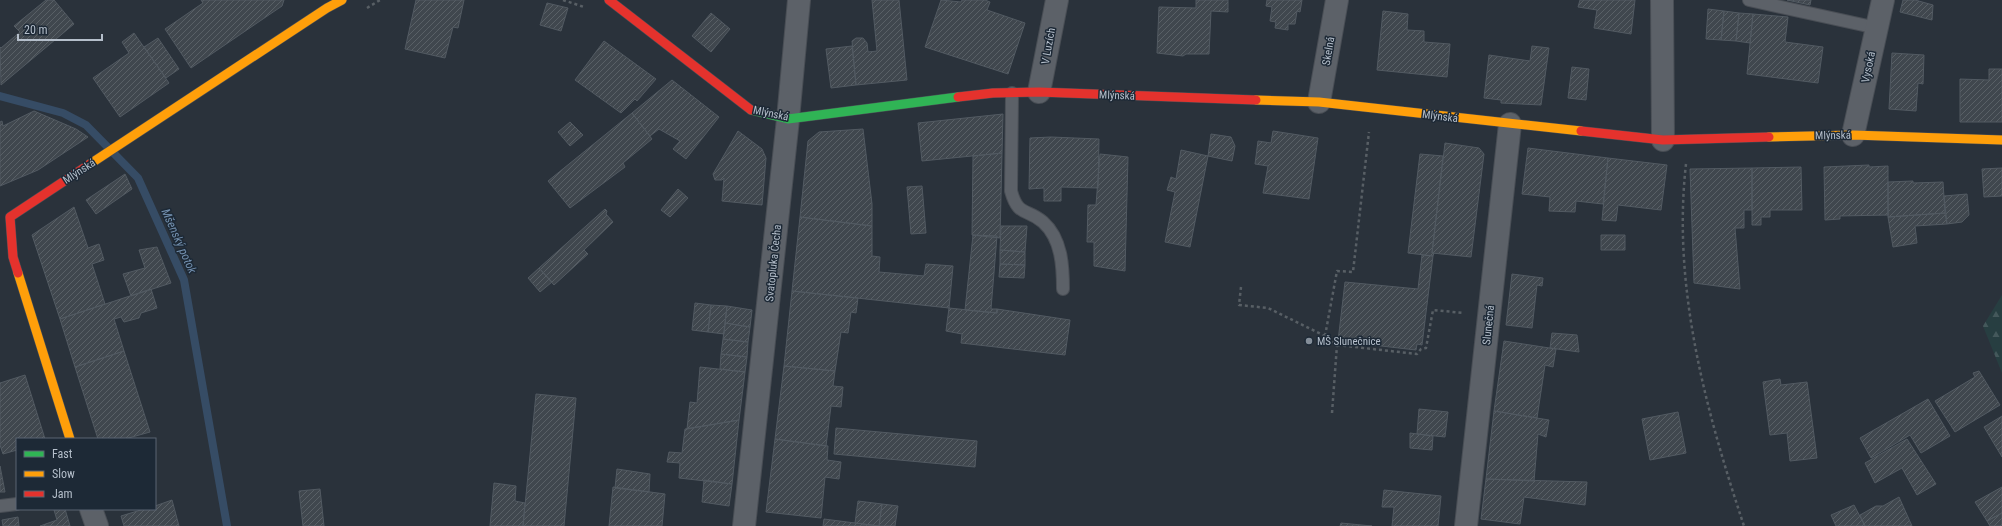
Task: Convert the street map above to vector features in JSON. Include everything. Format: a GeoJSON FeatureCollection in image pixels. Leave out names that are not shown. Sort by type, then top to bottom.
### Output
{"type":"FeatureCollection","features":[{"type":"Feature","properties":{"kind":"street","name":"Mlýnská"},"geometry":{"type":"LineString","coordinates":[[609,0],[749,109],[788,119],[985,94],[1039,92],[1319,102],[1663,140],[1689,138],[1853,135],[2002,140]]}},
{"type":"Feature","properties":{"kind":"street","name":"Svatopluka Čecha"},"geometry":{"type":"LineString","coordinates":[[744,526],[788,119],[799,0]]}},
{"type":"Feature","properties":{"kind":"street","name":"V Luzích"},"geometry":{"type":"LineString","coordinates":[[1039,92],[1057,0]]}},
{"type":"Feature","properties":{"kind":"street","name":"Skelná"},"geometry":{"type":"LineString","coordinates":[[1319,102],[1338,0]]}},
{"type":"Feature","properties":{"kind":"street"},"geometry":{"type":"LineString","coordinates":[[1662,0],[1663,140]]}},
{"type":"Feature","properties":{"kind":"street","name":"Vysoká"},"geometry":{"type":"LineString","coordinates":[[1853,135],[1883,0]]}},
{"type":"Feature","properties":{"kind":"street","name":"Mlýnská"},"geometry":{"type":"LineString","coordinates":[[70,438],[13,258],[5,218],[137,133],[330,3]]}},
{"type":"Feature","properties":{"kind":"street","name":"Slunečná"},"geometry":{"type":"LineString","coordinates":[[1466,526],[1510,124]]}},
{"type":"Feature","properties":{"kind":"street"},"geometry":{"type":"LineString","coordinates":[[91,510],[97,526]]}},
{"type":"Feature","properties":{"kind":"lane"},"geometry":{"type":"LineString","coordinates":[[1749,0],[1877,28]]}},
{"type":"Feature","properties":{"kind":"lane"},"geometry":{"type":"LineString","coordinates":[[1012,93],[1011,191],[1014,203],[1023,212],[1043,222],[1052,234],[1059,248],[1063,269],[1063,289]]}},
{"type":"Feature","properties":{"kind":"lane"},"geometry":{"type":"LineString","coordinates":[[0,506],[16,504]]}},
{"type":"Feature","properties":{"kind":"path"},"geometry":{"type":"LineString","coordinates":[[563,0],[589,10]]}},
{"type":"Feature","properties":{"kind":"path"},"geometry":{"type":"LineString","coordinates":[[1325,336],[1337,271],[1353,272],[1370,130]]}},
{"type":"Feature","properties":{"kind":"path"},"geometry":{"type":"LineString","coordinates":[[1689,138],[1682,201],[1683,258],[1689,309],[1704,384],[1727,473],[1744,526]]}},
{"type":"Feature","properties":{"kind":"path"},"geometry":{"type":"LineString","coordinates":[[1241,287],[1239,305],[1268,308],[1325,336],[1337,345],[1417,354],[1421,349],[1426,348],[1433,310],[1468,314]]}},
{"type":"Feature","properties":{"kind":"path"},"geometry":{"type":"LineString","coordinates":[[1332,413],[1337,345]]}},
{"type":"Feature","properties":{"kind":"green space"},"geometry":{"type":"Polygon","coordinates":[[[2002,295],[2002,373],[1983,326],[2002,295]]]}},
{"type":"Feature","properties":{"kind":"building"},"geometry":{"type":"Polygon","coordinates":[[[46,0],[54,0],[74,24],[1,85],[0,47],[1,48],[20,32],[14,26],[46,0]]]}},
{"type":"Feature","properties":{"kind":"building"},"geometry":{"type":"Polygon","coordinates":[[[201,0],[284,0],[282,6],[191,68],[165,29],[203,3],[201,0]]]}},
{"type":"Feature","properties":{"kind":"building"},"geometry":{"type":"Polygon","coordinates":[[[416,0],[464,0],[458,28],[453,27],[445,58],[405,49],[416,0]]]}},
{"type":"Feature","properties":{"kind":"building"},"geometry":{"type":"Polygon","coordinates":[[[872,0],[899,0],[907,80],[856,85],[852,41],[856,38],[863,38],[867,43],[868,52],[877,51],[872,0]]]}},
{"type":"Feature","properties":{"kind":"building"},"geometry":{"type":"Polygon","coordinates":[[[941,0],[961,2],[962,0],[985,0],[990,2],[987,10],[1025,23],[1008,74],[925,47],[941,0]]]}},
{"type":"Feature","properties":{"kind":"building"},"geometry":{"type":"Polygon","coordinates":[[[1196,0],[1228,0],[1228,12],[1211,11],[1209,54],[1186,54],[1183,56],[1157,53],[1159,7],[1196,8],[1196,0]]]}},
{"type":"Feature","properties":{"kind":"building"},"geometry":{"type":"Polygon","coordinates":[[[1267,0],[1302,0],[1300,12],[1297,11],[1295,24],[1288,24],[1288,30],[1275,28],[1276,22],[1270,21],[1272,7],[1266,6],[1267,0]]]}},
{"type":"Feature","properties":{"kind":"building"},"geometry":{"type":"Polygon","coordinates":[[[1580,0],[1635,0],[1631,34],[1594,28],[1597,10],[1578,7],[1580,0]]]}},
{"type":"Feature","properties":{"kind":"building"},"geometry":{"type":"Polygon","coordinates":[[[1787,0],[1811,0],[1810,5],[1787,0]]]}},
{"type":"Feature","properties":{"kind":"building"},"geometry":{"type":"Polygon","coordinates":[[[1903,0],[1915,0],[1933,5],[1932,20],[1900,12],[1903,0]]]}},
{"type":"Feature","properties":{"kind":"building"},"geometry":{"type":"Polygon","coordinates":[[[547,3],[568,8],[561,31],[540,25],[547,3]]]}},
{"type":"Feature","properties":{"kind":"building"},"geometry":{"type":"Polygon","coordinates":[[[1708,9],[1724,11],[1721,40],[1706,39],[1708,9]]]}},
{"type":"Feature","properties":{"kind":"building"},"geometry":{"type":"Polygon","coordinates":[[[1383,11],[1408,14],[1407,30],[1424,31],[1424,42],[1450,44],[1447,77],[1377,70],[1383,11]]]}},
{"type":"Feature","properties":{"kind":"building"},"geometry":{"type":"Polygon","coordinates":[[[1724,11],[1739,13],[1736,41],[1721,40],[1724,11]]]}},
{"type":"Feature","properties":{"kind":"building"},"geometry":{"type":"Polygon","coordinates":[[[711,13],[730,29],[711,52],[692,36],[711,13]]]}},
{"type":"Feature","properties":{"kind":"building"},"geometry":{"type":"Polygon","coordinates":[[[1739,13],[1753,14],[1750,43],[1736,41],[1739,13]]]}},
{"type":"Feature","properties":{"kind":"building"},"geometry":{"type":"Polygon","coordinates":[[[1753,14],[1788,17],[1785,42],[1823,47],[1818,83],[1747,74],[1753,14]]]}},
{"type":"Feature","properties":{"kind":"building"},"geometry":{"type":"Polygon","coordinates":[[[134,33],[169,83],[120,117],[93,78],[129,53],[122,42],[134,33]]]}},
{"type":"Feature","properties":{"kind":"building"},"geometry":{"type":"Polygon","coordinates":[[[158,38],[179,69],[166,78],[144,47],[158,38]]]}},
{"type":"Feature","properties":{"kind":"building"},"geometry":{"type":"Polygon","coordinates":[[[604,41],[656,79],[637,101],[635,99],[621,113],[575,80],[604,41]]]}},
{"type":"Feature","properties":{"kind":"building"},"geometry":{"type":"Polygon","coordinates":[[[852,46],[856,85],[831,88],[826,49],[852,46]]]}},
{"type":"Feature","properties":{"kind":"building"},"geometry":{"type":"Polygon","coordinates":[[[1532,46],[1549,48],[1541,105],[1501,103],[1501,100],[1484,98],[1489,55],[1530,61],[1532,46]]]}},
{"type":"Feature","properties":{"kind":"building"},"geometry":{"type":"Polygon","coordinates":[[[1892,53],[1924,55],[1923,84],[1918,83],[1916,111],[1889,109],[1892,53]]]}},
{"type":"Feature","properties":{"kind":"building"},"geometry":{"type":"Polygon","coordinates":[[[1572,67],[1589,69],[1586,100],[1568,98],[1572,67]]]}},
{"type":"Feature","properties":{"kind":"building"},"geometry":{"type":"Polygon","coordinates":[[[1989,69],[2002,69],[2002,122],[1960,122],[1960,79],[1989,80],[1989,69]]]}},
{"type":"Feature","properties":{"kind":"building"},"geometry":{"type":"Polygon","coordinates":[[[672,80],[719,117],[686,159],[673,149],[680,141],[659,129],[650,136],[632,113],[672,80]]]}},
{"type":"Feature","properties":{"kind":"building"},"geometry":{"type":"Polygon","coordinates":[[[34,111],[76,129],[88,137],[38,170],[0,186],[0,122],[2,121],[3,126],[34,111]]]}},
{"type":"Feature","properties":{"kind":"building"},"geometry":{"type":"Polygon","coordinates":[[[632,113],[652,139],[623,163],[625,167],[570,208],[548,181],[632,113]]]}},
{"type":"Feature","properties":{"kind":"building"},"geometry":{"type":"Polygon","coordinates":[[[1003,114],[1002,153],[922,161],[918,123],[1003,114]]]}},
{"type":"Feature","properties":{"kind":"building"},"geometry":{"type":"Polygon","coordinates":[[[570,122],[583,135],[570,146],[558,132],[570,122]]]}},
{"type":"Feature","properties":{"kind":"building"},"geometry":{"type":"Polygon","coordinates":[[[863,129],[872,204],[872,226],[800,217],[808,141],[819,132],[863,129]]]}},
{"type":"Feature","properties":{"kind":"building"},"geometry":{"type":"Polygon","coordinates":[[[738,131],[762,149],[766,158],[762,205],[722,201],[724,178],[722,180],[715,180],[713,174],[738,131]]]}},
{"type":"Feature","properties":{"kind":"building"},"geometry":{"type":"Polygon","coordinates":[[[1273,131],[1318,138],[1309,199],[1263,193],[1268,166],[1255,164],[1258,141],[1271,143],[1273,131]]]}},
{"type":"Feature","properties":{"kind":"building"},"geometry":{"type":"Polygon","coordinates":[[[1211,134],[1231,137],[1235,146],[1232,161],[1208,156],[1211,134]]]}},
{"type":"Feature","properties":{"kind":"building"},"geometry":{"type":"Polygon","coordinates":[[[1051,137],[1099,139],[1098,188],[1061,187],[1061,201],[1044,201],[1044,188],[1029,189],[1030,138],[1051,137]]]}},
{"type":"Feature","properties":{"kind":"building"},"geometry":{"type":"Polygon","coordinates":[[[1445,143],[1479,148],[1484,154],[1471,257],[1432,253],[1445,143]]]}},
{"type":"Feature","properties":{"kind":"building"},"geometry":{"type":"Polygon","coordinates":[[[1528,148],[1608,158],[1603,204],[1576,201],[1575,212],[1549,211],[1550,197],[1522,194],[1528,148]]]}},
{"type":"Feature","properties":{"kind":"building"},"geometry":{"type":"Polygon","coordinates":[[[1181,150],[1208,156],[1190,247],[1165,242],[1175,192],[1167,190],[1171,177],[1176,179],[1181,150]]]}},
{"type":"Feature","properties":{"kind":"building"},"geometry":{"type":"Polygon","coordinates":[[[1002,153],[1000,238],[972,235],[973,156],[1002,153]]]}},
{"type":"Feature","properties":{"kind":"building"},"geometry":{"type":"Polygon","coordinates":[[[1100,154],[1128,157],[1125,271],[1094,266],[1094,242],[1087,242],[1088,205],[1096,205],[1100,154]]]}},
{"type":"Feature","properties":{"kind":"building"},"geometry":{"type":"Polygon","coordinates":[[[1420,154],[1443,156],[1432,253],[1434,253],[1433,256],[1408,253],[1420,154]]]}},
{"type":"Feature","properties":{"kind":"building"},"geometry":{"type":"Polygon","coordinates":[[[1608,158],[1667,165],[1661,210],[1618,205],[1616,221],[1602,220],[1608,158]]]}},
{"type":"Feature","properties":{"kind":"building"},"geometry":{"type":"Polygon","coordinates":[[[1869,165],[1869,167],[1888,166],[1888,215],[1840,216],[1840,219],[1825,220],[1824,167],[1869,165]]]}},
{"type":"Feature","properties":{"kind":"building"},"geometry":{"type":"Polygon","coordinates":[[[1801,167],[1802,210],[1770,210],[1770,217],[1761,217],[1761,225],[1752,225],[1752,168],[1801,167]]]}},
{"type":"Feature","properties":{"kind":"building"},"geometry":{"type":"Polygon","coordinates":[[[1752,168],[1752,210],[1744,210],[1744,228],[1735,228],[1740,289],[1694,283],[1690,169],[1752,168]]]}},
{"type":"Feature","properties":{"kind":"building"},"geometry":{"type":"Polygon","coordinates":[[[2002,168],[2002,196],[1984,197],[1982,169],[2002,168]]]}},
{"type":"Feature","properties":{"kind":"building"},"geometry":{"type":"Polygon","coordinates":[[[125,174],[132,189],[96,214],[86,200],[125,174]]]}},
{"type":"Feature","properties":{"kind":"building"},"geometry":{"type":"Polygon","coordinates":[[[1913,181],[1913,183],[1943,182],[1945,213],[1888,217],[1888,182],[1913,181]]]}},
{"type":"Feature","properties":{"kind":"building"},"geometry":{"type":"Polygon","coordinates":[[[922,186],[926,233],[911,234],[907,187],[922,186]]]}},
{"type":"Feature","properties":{"kind":"building"},"geometry":{"type":"Polygon","coordinates":[[[678,189],[688,198],[670,217],[661,210],[678,189]]]}},
{"type":"Feature","properties":{"kind":"building"},"geometry":{"type":"Polygon","coordinates":[[[1967,194],[1969,215],[1962,222],[1947,224],[1944,196],[1967,194]]]}},
{"type":"Feature","properties":{"kind":"building"},"geometry":{"type":"Polygon","coordinates":[[[74,207],[88,248],[99,244],[104,260],[92,264],[105,304],[60,319],[32,235],[74,207]]]}},
{"type":"Feature","properties":{"kind":"building"},"geometry":{"type":"Polygon","coordinates":[[[605,209],[607,211],[606,214],[613,222],[584,250],[588,254],[554,285],[539,268],[605,209]]]}},
{"type":"Feature","properties":{"kind":"building"},"geometry":{"type":"Polygon","coordinates":[[[1945,213],[1947,224],[1915,226],[1917,243],[1893,247],[1888,217],[1945,213]]]}},
{"type":"Feature","properties":{"kind":"building"},"geometry":{"type":"Polygon","coordinates":[[[800,217],[872,226],[872,256],[880,257],[879,272],[924,276],[926,264],[953,266],[949,308],[792,291],[800,217]]]}},
{"type":"Feature","properties":{"kind":"building"},"geometry":{"type":"Polygon","coordinates":[[[1001,226],[1027,226],[1025,252],[1000,250],[1001,226]]]}},
{"type":"Feature","properties":{"kind":"building"},"geometry":{"type":"Polygon","coordinates":[[[973,235],[997,236],[991,309],[997,309],[997,313],[965,310],[973,235]]]}},
{"type":"Feature","properties":{"kind":"building"},"geometry":{"type":"Polygon","coordinates":[[[1601,235],[1625,235],[1625,250],[1601,250],[1601,235]]]}},
{"type":"Feature","properties":{"kind":"building"},"geometry":{"type":"Polygon","coordinates":[[[157,247],[171,283],[131,296],[123,274],[145,268],[139,250],[157,247]]]}},
{"type":"Feature","properties":{"kind":"building"},"geometry":{"type":"Polygon","coordinates":[[[1000,250],[1025,252],[1025,265],[1000,264],[1000,250]]]}},
{"type":"Feature","properties":{"kind":"building"},"geometry":{"type":"Polygon","coordinates":[[[1422,255],[1433,256],[1422,345],[1417,344],[1416,350],[1338,341],[1345,282],[1418,289],[1422,255]]]}},
{"type":"Feature","properties":{"kind":"building"},"geometry":{"type":"Polygon","coordinates":[[[1000,264],[1025,265],[1024,278],[999,277],[1000,264]]]}},
{"type":"Feature","properties":{"kind":"building"},"geometry":{"type":"Polygon","coordinates":[[[539,268],[552,282],[540,292],[528,278],[539,268]]]}},
{"type":"Feature","properties":{"kind":"building"},"geometry":{"type":"Polygon","coordinates":[[[1512,274],[1543,278],[1542,286],[1537,285],[1532,328],[1506,325],[1512,274]]]}},
{"type":"Feature","properties":{"kind":"building"},"geometry":{"type":"Polygon","coordinates":[[[151,289],[157,308],[141,313],[139,318],[124,322],[121,317],[114,319],[124,351],[75,367],[60,319],[151,289]]]}},
{"type":"Feature","properties":{"kind":"building"},"geometry":{"type":"Polygon","coordinates":[[[792,291],[858,298],[856,313],[851,312],[848,333],[841,332],[835,371],[784,366],[792,291]]]}},
{"type":"Feature","properties":{"kind":"building"},"geometry":{"type":"Polygon","coordinates":[[[695,303],[711,305],[708,332],[692,330],[695,303]]]}},
{"type":"Feature","properties":{"kind":"building"},"geometry":{"type":"Polygon","coordinates":[[[711,305],[727,306],[724,334],[708,332],[711,305]]]}},
{"type":"Feature","properties":{"kind":"building"},"geometry":{"type":"Polygon","coordinates":[[[727,306],[752,310],[750,327],[725,323],[727,306]]]}},
{"type":"Feature","properties":{"kind":"building"},"geometry":{"type":"Polygon","coordinates":[[[949,308],[997,313],[997,309],[1070,320],[1065,355],[961,343],[962,334],[946,331],[949,308]]]}},
{"type":"Feature","properties":{"kind":"building"},"geometry":{"type":"Polygon","coordinates":[[[725,323],[750,327],[748,342],[723,339],[725,323]]]}},
{"type":"Feature","properties":{"kind":"building"},"geometry":{"type":"Polygon","coordinates":[[[1552,333],[1577,335],[1579,352],[1550,348],[1552,333]]]}},
{"type":"Feature","properties":{"kind":"building"},"geometry":{"type":"Polygon","coordinates":[[[723,339],[748,342],[747,357],[721,354],[723,339]]]}},
{"type":"Feature","properties":{"kind":"building"},"geometry":{"type":"Polygon","coordinates":[[[1504,341],[1556,349],[1553,367],[1545,365],[1537,418],[1494,411],[1504,341]]]}},
{"type":"Feature","properties":{"kind":"building"},"geometry":{"type":"Polygon","coordinates":[[[124,351],[150,432],[129,438],[98,438],[75,367],[124,351]]]}},
{"type":"Feature","properties":{"kind":"building"},"geometry":{"type":"Polygon","coordinates":[[[721,354],[747,357],[745,372],[720,369],[721,354]]]}},
{"type":"Feature","properties":{"kind":"building"},"geometry":{"type":"Polygon","coordinates":[[[784,366],[835,371],[833,386],[843,387],[841,407],[831,406],[826,446],[775,439],[784,366]]]}},
{"type":"Feature","properties":{"kind":"building"},"geometry":{"type":"Polygon","coordinates":[[[700,367],[745,372],[739,420],[687,429],[690,402],[697,403],[700,367]]]}},
{"type":"Feature","properties":{"kind":"building"},"geometry":{"type":"Polygon","coordinates":[[[1979,371],[2000,405],[1955,432],[1935,401],[1975,377],[1973,373],[1979,371]]]}},
{"type":"Feature","properties":{"kind":"building"},"geometry":{"type":"Polygon","coordinates":[[[25,375],[45,438],[16,438],[16,450],[3,454],[0,445],[0,383],[25,375]]]}},
{"type":"Feature","properties":{"kind":"building"},"geometry":{"type":"Polygon","coordinates":[[[1780,379],[1781,385],[1807,382],[1817,458],[1790,461],[1787,433],[1770,435],[1763,382],[1780,379]]]}},
{"type":"Feature","properties":{"kind":"building"},"geometry":{"type":"Polygon","coordinates":[[[536,394],[576,398],[564,526],[523,526],[536,394]]]}},
{"type":"Feature","properties":{"kind":"building"},"geometry":{"type":"Polygon","coordinates":[[[1928,399],[1950,436],[1921,453],[1910,435],[1871,458],[1860,438],[1928,399]]]}},
{"type":"Feature","properties":{"kind":"building"},"geometry":{"type":"Polygon","coordinates":[[[1419,409],[1448,412],[1445,437],[1417,434],[1419,409]]]}},
{"type":"Feature","properties":{"kind":"building"},"geometry":{"type":"Polygon","coordinates":[[[1494,411],[1549,420],[1546,437],[1538,434],[1534,481],[1486,479],[1494,411]]]}},
{"type":"Feature","properties":{"kind":"building"},"geometry":{"type":"Polygon","coordinates":[[[1678,412],[1686,453],[1650,460],[1642,419],[1678,412]]]}},
{"type":"Feature","properties":{"kind":"building"},"geometry":{"type":"Polygon","coordinates":[[[2002,416],[2002,457],[1984,427],[2002,416]]]}},
{"type":"Feature","properties":{"kind":"building"},"geometry":{"type":"Polygon","coordinates":[[[739,420],[732,484],[679,478],[680,463],[667,462],[669,452],[682,453],[685,429],[739,420]]]}},
{"type":"Feature","properties":{"kind":"building"},"geometry":{"type":"Polygon","coordinates":[[[836,428],[977,441],[975,467],[834,454],[836,428]]]}},
{"type":"Feature","properties":{"kind":"building"},"geometry":{"type":"Polygon","coordinates":[[[1410,433],[1433,436],[1432,450],[1410,448],[1410,433]]]}},
{"type":"Feature","properties":{"kind":"building"},"geometry":{"type":"Polygon","coordinates":[[[775,439],[828,446],[827,460],[841,462],[839,479],[825,477],[821,518],[766,512],[775,439]]]}},
{"type":"Feature","properties":{"kind":"building"},"geometry":{"type":"Polygon","coordinates":[[[1907,439],[1936,484],[1917,495],[1902,468],[1875,483],[1865,463],[1907,439]]]}},
{"type":"Feature","properties":{"kind":"building"},"geometry":{"type":"Polygon","coordinates":[[[0,466],[5,492],[0,492],[0,466]]]}},
{"type":"Feature","properties":{"kind":"building"},"geometry":{"type":"Polygon","coordinates":[[[617,469],[650,474],[649,492],[615,488],[617,469]]]}},
{"type":"Feature","properties":{"kind":"building"},"geometry":{"type":"Polygon","coordinates":[[[1486,479],[1587,482],[1585,505],[1524,497],[1520,524],[1481,519],[1486,479]]]}},
{"type":"Feature","properties":{"kind":"building"},"geometry":{"type":"Polygon","coordinates":[[[704,480],[732,484],[729,506],[702,502],[704,480]]]}},
{"type":"Feature","properties":{"kind":"building"},"geometry":{"type":"Polygon","coordinates":[[[494,483],[516,486],[515,501],[525,503],[523,526],[490,526],[494,483]]]}},
{"type":"Feature","properties":{"kind":"building"},"geometry":{"type":"Polygon","coordinates":[[[613,487],[665,494],[662,526],[609,526],[613,487]]]}},
{"type":"Feature","properties":{"kind":"building"},"geometry":{"type":"Polygon","coordinates":[[[2002,487],[2002,513],[1987,521],[1975,502],[2002,487]]]}},
{"type":"Feature","properties":{"kind":"building"},"geometry":{"type":"Polygon","coordinates":[[[320,489],[324,526],[303,526],[299,491],[320,489]]]}},
{"type":"Feature","properties":{"kind":"building"},"geometry":{"type":"Polygon","coordinates":[[[1384,490],[1441,496],[1438,526],[1392,526],[1394,507],[1382,507],[1384,490]]]}},
{"type":"Feature","properties":{"kind":"building"},"geometry":{"type":"Polygon","coordinates":[[[1899,497],[1912,526],[1865,526],[1860,515],[1876,506],[1883,506],[1899,497]]]}},
{"type":"Feature","properties":{"kind":"building"},"geometry":{"type":"Polygon","coordinates":[[[172,500],[179,526],[124,526],[121,516],[141,510],[156,510],[156,506],[172,500]]]}},
{"type":"Feature","properties":{"kind":"building"},"geometry":{"type":"Polygon","coordinates":[[[858,501],[882,504],[879,526],[855,523],[858,501]]]}},
{"type":"Feature","properties":{"kind":"building"},"geometry":{"type":"Polygon","coordinates":[[[882,504],[898,506],[895,526],[879,526],[882,504]]]}},
{"type":"Feature","properties":{"kind":"building"},"geometry":{"type":"Polygon","coordinates":[[[1854,505],[1865,526],[1836,526],[1831,515],[1854,505]]]}},
{"type":"Feature","properties":{"kind":"building"},"geometry":{"type":"Polygon","coordinates":[[[54,510],[65,510],[70,526],[40,526],[57,520],[54,510]]]}},
{"type":"Feature","properties":{"kind":"building"},"geometry":{"type":"Polygon","coordinates":[[[2002,513],[2002,526],[1990,526],[1987,521],[2002,513]]]}},
{"type":"Feature","properties":{"kind":"building"},"geometry":{"type":"Polygon","coordinates":[[[18,517],[19,526],[3,526],[2,520],[18,517]]]}},
{"type":"Feature","properties":{"kind":"building"},"geometry":{"type":"Polygon","coordinates":[[[824,519],[855,523],[880,526],[823,526],[824,519]]]}},
{"type":"Feature","properties":{"kind":"building"},"geometry":{"type":"Polygon","coordinates":[[[1341,523],[1372,526],[1340,526],[1341,523]]]}},
{"type":"Feature","properties":{"kind":"waterway","name":"Mšenský potok"},"geometry":{"type":"LineString","coordinates":[[0,96],[63,113],[86,125],[138,178],[184,280],[227,526]]}},
{"type":"Feature","properties":{"kind":"traffic: fast"},"geometry":{"type":"LineString","coordinates":[[751,110],[788,119],[958,97]]}},
{"type":"Feature","properties":{"kind":"traffic: slow"},"geometry":{"type":"LineString","coordinates":[[90,164],[327,8],[342,0]]}},
{"type":"Feature","properties":{"kind":"traffic: slow"},"geometry":{"type":"LineString","coordinates":[[1256,100],[1319,102],[1581,131]]}},
{"type":"Feature","properties":{"kind":"traffic: slow"},"geometry":{"type":"LineString","coordinates":[[1769,137],[1853,135],[2002,140]]}},
{"type":"Feature","properties":{"kind":"traffic: slow"},"geometry":{"type":"LineString","coordinates":[[18,273],[70,438]]}},
{"type":"Feature","properties":{"kind":"traffic: jam"},"geometry":{"type":"LineString","coordinates":[[609,0],[751,110]]}},
{"type":"Feature","properties":{"kind":"traffic: jam"},"geometry":{"type":"LineString","coordinates":[[958,97],[993,93],[1039,92],[1256,100]]}},
{"type":"Feature","properties":{"kind":"traffic: jam"},"geometry":{"type":"LineString","coordinates":[[1581,131],[1663,140],[1769,137]]}},
{"type":"Feature","properties":{"kind":"traffic: jam"},"geometry":{"type":"LineString","coordinates":[[18,273],[13,257],[10,217],[90,164]]}},
{"type":"Feature","properties":{"kind":"place","name":"MŠ Slunečnice"},"geometry":{"type":"Point","coordinates":[1309,341]}}]}
